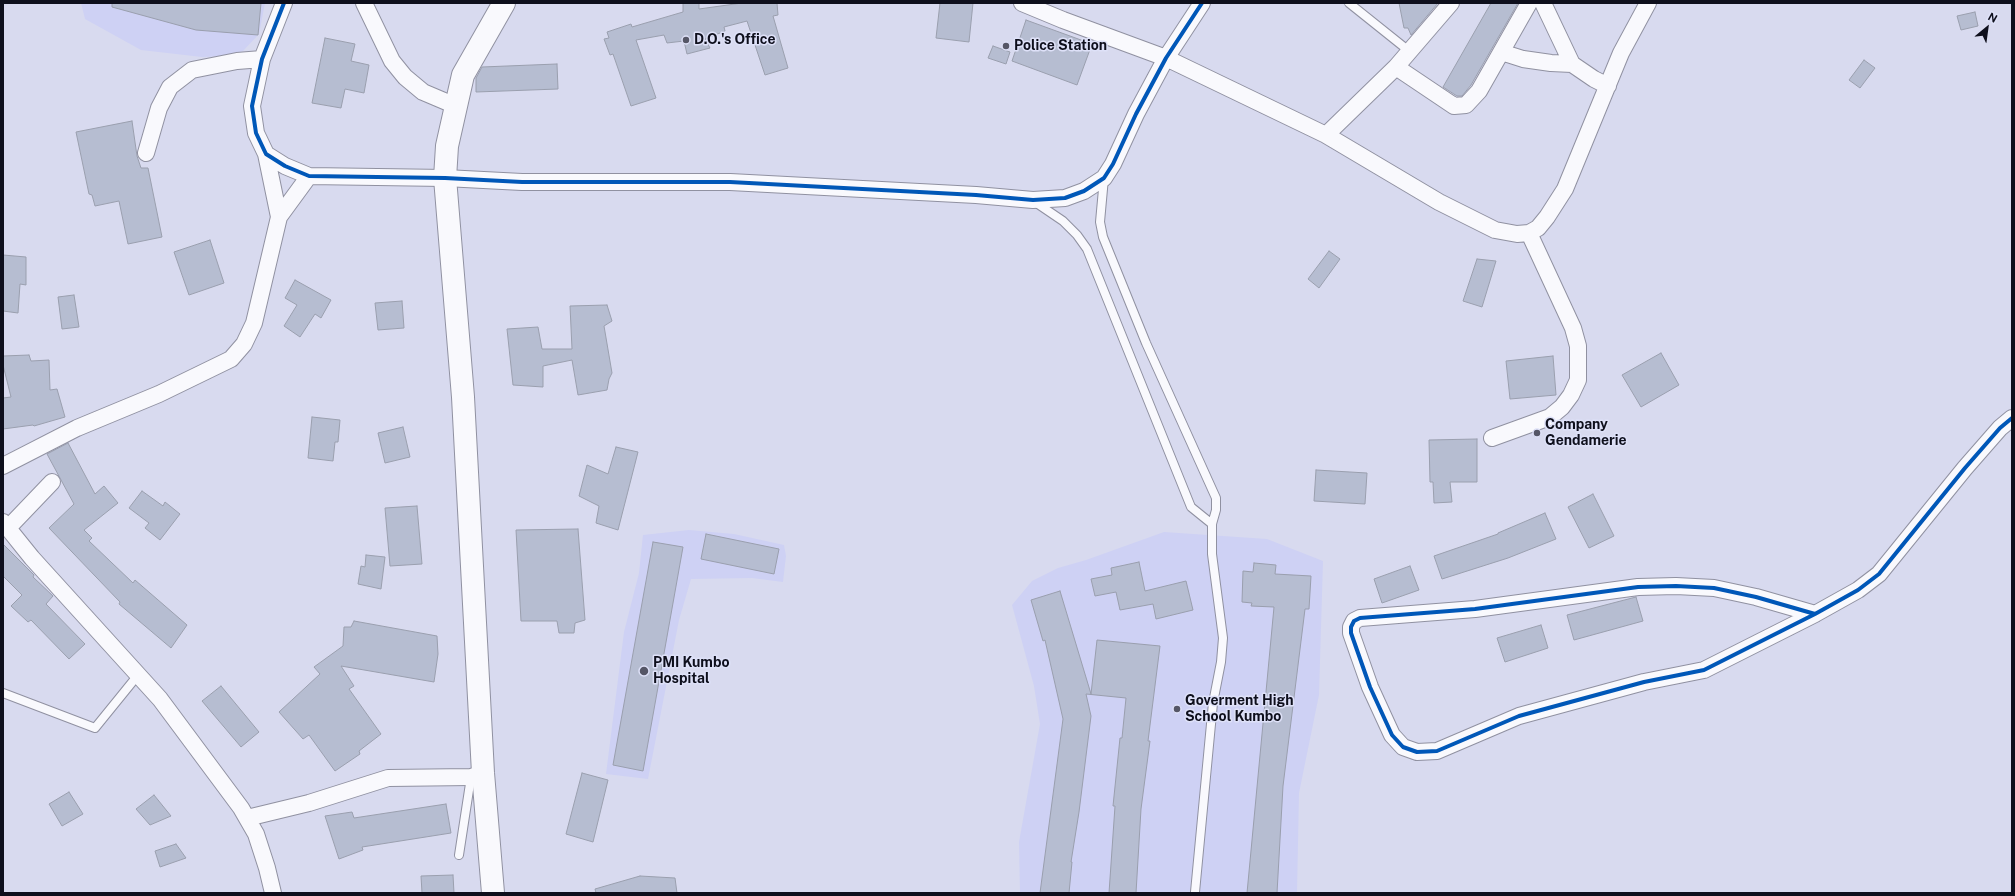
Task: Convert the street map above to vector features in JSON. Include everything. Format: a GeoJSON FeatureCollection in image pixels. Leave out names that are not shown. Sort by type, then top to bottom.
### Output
{"type":"FeatureCollection","features":[{"type":"Feature","properties":{"kind":"street"},"geometry":{"type":"LineString","coordinates":[[3,466],[77,428],[159,394],[231,359],[244,344],[254,323],[278,216],[266,154],[256,133],[252,106],[262,60],[284,3]]}},
{"type":"Feature","properties":{"kind":"street"},"geometry":{"type":"LineString","coordinates":[[364,3],[392,61],[405,77],[423,92],[456,106]]}},
{"type":"Feature","properties":{"kind":"street"},"geometry":{"type":"LineString","coordinates":[[493,893],[477,775],[463,405],[445,178],[447,146],[463,74],[504,3]]}},
{"type":"Feature","properties":{"kind":"street"},"geometry":{"type":"LineString","coordinates":[[1022,3],[1063,20],[1166,58],[1326,135],[1439,202],[1495,230],[1517,234],[1529,233],[1538,228],[1565,189],[1622,53],[1648,3]]}},
{"type":"Feature","properties":{"kind":"street"},"geometry":{"type":"LineString","coordinates":[[266,154],[285,166],[310,176],[445,178],[522,182],[730,182],[976,194],[1033,200],[1065,198],[1084,191],[1104,178],[1113,164],[1136,114],[1166,58],[1202,3]]}},
{"type":"Feature","properties":{"kind":"street"},"geometry":{"type":"LineString","coordinates":[[1326,135],[1396,67],[1451,3]]}},
{"type":"Feature","properties":{"kind":"street"},"geometry":{"type":"LineString","coordinates":[[1396,67],[1454,106],[1466,105],[1479,91],[1529,3]]}},
{"type":"Feature","properties":{"kind":"street"},"geometry":{"type":"LineString","coordinates":[[1543,3],[1572,64],[1594,80],[1608,86]]}},
{"type":"Feature","properties":{"kind":"street"},"geometry":{"type":"LineString","coordinates":[[1501,52],[1523,59],[1572,64]]}},
{"type":"Feature","properties":{"kind":"street"},"geometry":{"type":"LineString","coordinates":[[146,153],[159,108],[170,87],[192,70],[237,61],[262,60]]}},
{"type":"Feature","properties":{"kind":"street"},"geometry":{"type":"LineString","coordinates":[[278,216],[310,176]]}},
{"type":"Feature","properties":{"kind":"street"},"geometry":{"type":"LineString","coordinates":[[1492,438],[1550,417],[1562,407],[1572,395],[1578,380],[1578,346],[1573,328],[1529,233]]}},
{"type":"Feature","properties":{"kind":"street"},"geometry":{"type":"LineString","coordinates":[[1815,614],[1756,596],[1714,588],[1638,586],[1475,609],[1360,618],[1354,621],[1351,627],[1351,633],[1370,687],[1392,735],[1403,747],[1417,752],[1437,751],[1519,716],[1546,708],[1644,682],[1704,670],[1815,614],[1858,590],[1879,574],[1965,468],[2000,428],[2012,418]]}},
{"type":"Feature","properties":{"kind":"street"},"geometry":{"type":"LineString","coordinates":[[52,482],[6,525],[32,558],[160,699],[247,818],[256,834],[273,893]]}},
{"type":"Feature","properties":{"kind":"street"},"geometry":{"type":"LineString","coordinates":[[247,818],[309,803],[388,778],[477,775]]}},
{"type":"Feature","properties":{"kind":"lane"},"geometry":{"type":"LineString","coordinates":[[1349,3],[1409,51]]}},
{"type":"Feature","properties":{"kind":"lane"},"geometry":{"type":"LineString","coordinates":[[1104,178],[1100,222],[1103,238],[1146,343],[1216,498],[1216,510],[1212,524],[1212,554],[1223,638],[1221,662],[1213,703],[1195,892]]}},
{"type":"Feature","properties":{"kind":"lane"},"geometry":{"type":"LineString","coordinates":[[1033,200],[1063,221],[1077,235],[1087,249],[1191,507],[1212,524]]}},
{"type":"Feature","properties":{"kind":"lane"},"geometry":{"type":"LineString","coordinates":[[3,693],[95,728],[138,675]]}},
{"type":"Feature","properties":{"kind":"lane"},"geometry":{"type":"LineString","coordinates":[[459,855],[477,775]]}},
{"type":"Feature","properties":{"kind":"shaded area"},"geometry":{"type":"Polygon","coordinates":[[[81,3],[265,3],[259,34],[243,51],[228,56],[202,57],[141,50],[85,19],[81,3]]]}},
{"type":"Feature","properties":{"kind":"shaded area","name":"PMI Kumbo Hospital"},"geometry":{"type":"Polygon","coordinates":[[[689,530],[734,534],[784,545],[786,556],[783,582],[752,578],[691,579],[679,620],[648,779],[606,774],[624,632],[639,573],[643,535],[689,530]]]}},
{"type":"Feature","properties":{"kind":"shaded area","name":"Goverment High School Kumbo"},"geometry":{"type":"Polygon","coordinates":[[[1164,532],[1267,539],[1323,561],[1319,695],[1299,793],[1297,893],[1020,893],[1019,842],[1040,724],[1034,686],[1012,605],[1032,581],[1058,568],[1086,560],[1164,532]]]}},
{"type":"Feature","properties":{"kind":"building"},"geometry":{"type":"Polygon","coordinates":[[[112,3],[261,3],[258,35],[196,30],[112,7],[112,3]]]}},
{"type":"Feature","properties":{"kind":"building","name":"D.O.'s Office"},"geometry":{"type":"Polygon","coordinates":[[[683,3],[699,3],[699,9],[742,3],[777,3],[778,15],[773,16],[788,68],[765,75],[747,21],[724,27],[725,31],[705,39],[710,48],[687,54],[684,41],[667,43],[664,35],[636,40],[656,98],[631,106],[613,54],[610,55],[604,39],[609,38],[607,32],[631,24],[632,27],[683,12],[683,3]]]}},
{"type":"Feature","properties":{"kind":"building"},"geometry":{"type":"Polygon","coordinates":[[[940,3],[973,3],[969,42],[936,38],[940,3]]]}},
{"type":"Feature","properties":{"kind":"building"},"geometry":{"type":"Polygon","coordinates":[[[1399,3],[1438,3],[1411,35],[1408,28],[1404,28],[1399,3]]]}},
{"type":"Feature","properties":{"kind":"building"},"geometry":{"type":"Polygon","coordinates":[[[1491,3],[1518,3],[1471,85],[1462,96],[1457,96],[1443,87],[1491,3]]]}},
{"type":"Feature","properties":{"kind":"building"},"geometry":{"type":"Polygon","coordinates":[[[1975,12],[1978,26],[1961,30],[1957,16],[1975,12]]]}},
{"type":"Feature","properties":{"kind":"building"},"geometry":{"type":"Polygon","coordinates":[[[1026,20],[1092,44],[1077,85],[1012,61],[1026,20]]]}},
{"type":"Feature","properties":{"kind":"building"},"geometry":{"type":"Polygon","coordinates":[[[325,38],[355,44],[351,61],[369,65],[364,93],[345,89],[341,108],[312,103],[325,38]]]}},
{"type":"Feature","properties":{"kind":"building"},"geometry":{"type":"Polygon","coordinates":[[[993,46],[1010,52],[1006,64],[988,58],[993,46]]]}},
{"type":"Feature","properties":{"kind":"building"},"geometry":{"type":"Polygon","coordinates":[[[1864,60],[1875,68],[1860,88],[1849,80],[1864,60]]]}},
{"type":"Feature","properties":{"kind":"building"},"geometry":{"type":"Polygon","coordinates":[[[557,64],[558,89],[476,92],[476,78],[482,67],[557,64]]]}},
{"type":"Feature","properties":{"kind":"building"},"geometry":{"type":"Polygon","coordinates":[[[132,121],[137,156],[141,168],[148,168],[162,237],[128,244],[119,201],[95,206],[92,195],[89,194],[76,132],[132,121]]]}},
{"type":"Feature","properties":{"kind":"building"},"geometry":{"type":"Polygon","coordinates":[[[210,240],[224,283],[189,295],[174,252],[210,240]]]}},
{"type":"Feature","properties":{"kind":"building"},"geometry":{"type":"Polygon","coordinates":[[[1329,251],[1340,259],[1319,288],[1308,279],[1329,251]]]}},
{"type":"Feature","properties":{"kind":"building"},"geometry":{"type":"Polygon","coordinates":[[[3,255],[26,257],[26,285],[20,284],[18,313],[3,311],[3,255]]]}},
{"type":"Feature","properties":{"kind":"building"},"geometry":{"type":"Polygon","coordinates":[[[1477,259],[1496,261],[1482,307],[1463,301],[1477,259]]]}},
{"type":"Feature","properties":{"kind":"building"},"geometry":{"type":"Polygon","coordinates":[[[295,280],[331,300],[321,318],[315,314],[300,337],[284,326],[297,305],[285,298],[295,280]]]}},
{"type":"Feature","properties":{"kind":"building"},"geometry":{"type":"Polygon","coordinates":[[[74,295],[79,327],[62,329],[58,297],[74,295]]]}},
{"type":"Feature","properties":{"kind":"building"},"geometry":{"type":"Polygon","coordinates":[[[402,301],[404,328],[378,330],[375,303],[402,301]]]}},
{"type":"Feature","properties":{"kind":"building"},"geometry":{"type":"Polygon","coordinates":[[[607,305],[612,321],[604,326],[612,373],[607,390],[578,395],[572,360],[543,366],[543,387],[513,385],[507,329],[538,327],[542,349],[572,349],[570,306],[607,305]]]}},
{"type":"Feature","properties":{"kind":"building"},"geometry":{"type":"Polygon","coordinates":[[[1661,353],[1679,385],[1641,407],[1622,375],[1661,353]]]}},
{"type":"Feature","properties":{"kind":"building"},"geometry":{"type":"Polygon","coordinates":[[[29,355],[31,361],[49,360],[50,390],[57,389],[65,417],[34,426],[3,429],[3,398],[11,397],[3,365],[3,356],[29,355]]]}},
{"type":"Feature","properties":{"kind":"building"},"geometry":{"type":"Polygon","coordinates":[[[1553,356],[1556,395],[1510,399],[1506,361],[1553,356]]]}},
{"type":"Feature","properties":{"kind":"building"},"geometry":{"type":"Polygon","coordinates":[[[312,417],[340,420],[338,442],[335,442],[333,461],[308,458],[312,417]]]}},
{"type":"Feature","properties":{"kind":"building"},"geometry":{"type":"Polygon","coordinates":[[[403,427],[410,457],[385,463],[378,433],[403,427]]]}},
{"type":"Feature","properties":{"kind":"building"},"geometry":{"type":"Polygon","coordinates":[[[1477,439],[1477,482],[1450,482],[1452,502],[1434,503],[1433,482],[1430,482],[1429,440],[1477,439]]]}},
{"type":"Feature","properties":{"kind":"building"},"geometry":{"type":"Polygon","coordinates":[[[68,443],[95,494],[104,486],[118,503],[84,530],[92,538],[89,541],[133,583],[135,580],[187,625],[171,648],[119,604],[120,602],[49,528],[74,504],[47,454],[68,443]]]}},
{"type":"Feature","properties":{"kind":"building"},"geometry":{"type":"Polygon","coordinates":[[[616,447],[638,452],[618,530],[596,523],[599,506],[579,496],[587,465],[608,474],[616,447]]]}},
{"type":"Feature","properties":{"kind":"building"},"geometry":{"type":"Polygon","coordinates":[[[1316,470],[1367,473],[1365,504],[1314,501],[1316,470]]]}},
{"type":"Feature","properties":{"kind":"building"},"geometry":{"type":"Polygon","coordinates":[[[142,491],[163,506],[165,502],[180,514],[160,540],[145,528],[149,523],[129,508],[142,491]]]}},
{"type":"Feature","properties":{"kind":"building"},"geometry":{"type":"Polygon","coordinates":[[[1593,494],[1614,536],[1589,548],[1568,507],[1593,494]]]}},
{"type":"Feature","properties":{"kind":"building"},"geometry":{"type":"Polygon","coordinates":[[[417,506],[422,564],[390,566],[385,508],[417,506]]]}},
{"type":"Feature","properties":{"kind":"building"},"geometry":{"type":"Polygon","coordinates":[[[1545,513],[1556,539],[1508,558],[1442,579],[1434,556],[1498,534],[1545,513]]]}},
{"type":"Feature","properties":{"kind":"building"},"geometry":{"type":"Polygon","coordinates":[[[578,529],[585,620],[575,623],[574,633],[559,633],[557,621],[521,621],[516,530],[578,529]]]}},
{"type":"Feature","properties":{"kind":"building"},"geometry":{"type":"Polygon","coordinates":[[[706,534],[779,549],[774,574],[701,559],[706,534]]]}},
{"type":"Feature","properties":{"kind":"building"},"geometry":{"type":"Polygon","coordinates":[[[653,542],[683,547],[643,771],[613,765],[653,542]]]}},
{"type":"Feature","properties":{"kind":"building"},"geometry":{"type":"Polygon","coordinates":[[[3,544],[34,575],[33,577],[53,596],[46,604],[85,644],[69,659],[31,620],[28,622],[11,606],[22,595],[3,576],[3,544]]]}},
{"type":"Feature","properties":{"kind":"building"},"geometry":{"type":"Polygon","coordinates":[[[366,555],[385,557],[381,589],[358,584],[361,566],[365,567],[366,555]]]}},
{"type":"Feature","properties":{"kind":"building"},"geometry":{"type":"Polygon","coordinates":[[[1139,562],[1145,591],[1186,581],[1193,610],[1156,619],[1153,604],[1120,610],[1116,592],[1095,596],[1091,579],[1112,575],[1111,568],[1139,562]]]}},
{"type":"Feature","properties":{"kind":"building"},"geometry":{"type":"Polygon","coordinates":[[[1254,563],[1276,565],[1275,574],[1311,576],[1309,609],[1305,609],[1283,786],[1277,893],[1247,893],[1274,607],[1251,606],[1252,603],[1242,602],[1243,571],[1253,572],[1254,563]]]}},
{"type":"Feature","properties":{"kind":"building"},"geometry":{"type":"Polygon","coordinates":[[[1410,566],[1419,590],[1382,603],[1374,579],[1410,566]]]}},
{"type":"Feature","properties":{"kind":"building"},"geometry":{"type":"Polygon","coordinates":[[[1060,591],[1091,694],[1097,640],[1160,646],[1141,809],[1136,893],[1109,893],[1115,806],[1113,806],[1126,698],[1086,694],[1091,716],[1071,862],[1069,893],[1040,893],[1063,719],[1045,640],[1043,641],[1031,600],[1060,591]]]}},
{"type":"Feature","properties":{"kind":"building"},"geometry":{"type":"Polygon","coordinates":[[[1636,597],[1643,621],[1574,640],[1567,615],[1636,597]]]}},
{"type":"Feature","properties":{"kind":"building"},"geometry":{"type":"Polygon","coordinates":[[[354,621],[437,636],[438,654],[434,682],[341,666],[354,686],[349,689],[381,734],[359,751],[360,754],[335,771],[309,735],[303,739],[279,712],[320,674],[314,667],[343,646],[344,627],[351,627],[354,621]]]}},
{"type":"Feature","properties":{"kind":"building"},"geometry":{"type":"Polygon","coordinates":[[[1541,625],[1548,648],[1505,662],[1497,638],[1541,625]]]}},
{"type":"Feature","properties":{"kind":"building"},"geometry":{"type":"Polygon","coordinates":[[[221,686],[259,732],[241,747],[202,701],[221,686]]]}},
{"type":"Feature","properties":{"kind":"building"},"geometry":{"type":"Polygon","coordinates":[[[582,773],[608,780],[593,842],[566,834],[582,773]]]}},
{"type":"Feature","properties":{"kind":"building"},"geometry":{"type":"Polygon","coordinates":[[[69,792],[83,814],[62,826],[49,804],[69,792]]]}},
{"type":"Feature","properties":{"kind":"building"},"geometry":{"type":"Polygon","coordinates":[[[154,795],[171,816],[150,825],[136,809],[154,795]]]}},
{"type":"Feature","properties":{"kind":"building"},"geometry":{"type":"Polygon","coordinates":[[[446,804],[451,833],[362,847],[363,850],[339,859],[325,816],[352,812],[354,818],[446,804]]]}},
{"type":"Feature","properties":{"kind":"building"},"geometry":{"type":"Polygon","coordinates":[[[176,844],[186,858],[160,867],[155,851],[176,844]]]}},
{"type":"Feature","properties":{"kind":"building"},"geometry":{"type":"Polygon","coordinates":[[[453,875],[454,893],[422,893],[421,876],[453,875]]]}},
{"type":"Feature","properties":{"kind":"building"},"geometry":{"type":"Polygon","coordinates":[[[640,876],[675,878],[677,893],[596,893],[595,889],[640,876]]]}},
{"type":"Feature","properties":{"kind":"cycle path"},"geometry":{"type":"LineString","coordinates":[[284,3],[262,59],[252,106],[256,133],[266,154],[285,166],[309,176],[445,178],[522,182],[730,182],[976,195],[1033,200],[1065,198],[1084,191],[1104,178],[1113,164],[1136,114],[1166,58],[1202,3]]}},
{"type":"Feature","properties":{"kind":"cycle path"},"geometry":{"type":"LineString","coordinates":[[1815,614],[1756,597],[1714,588],[1676,586],[1638,587],[1475,609],[1360,618],[1354,621],[1351,627],[1351,633],[1370,687],[1392,735],[1403,747],[1417,752],[1437,751],[1519,716],[1644,682],[1704,670],[1815,614],[1858,590],[1879,574],[1965,468],[2000,428],[2012,418]]}},
{"type":"Feature","properties":{"kind":"place","name":"D.O.'s Office"},"geometry":{"type":"Point","coordinates":[686,40]}},
{"type":"Feature","properties":{"kind":"place","name":"Police Station"},"geometry":{"type":"Point","coordinates":[1006,46]}},
{"type":"Feature","properties":{"kind":"place","name":"Company Gendamerie"},"geometry":{"type":"Point","coordinates":[1537,433]}},
{"type":"Feature","properties":{"kind":"place","name":"PMI Kumbo Hospital"},"geometry":{"type":"Point","coordinates":[644,671]}},
{"type":"Feature","properties":{"kind":"place","name":"Goverment High School Kumbo"},"geometry":{"type":"Point","coordinates":[1177,709]}}]}
